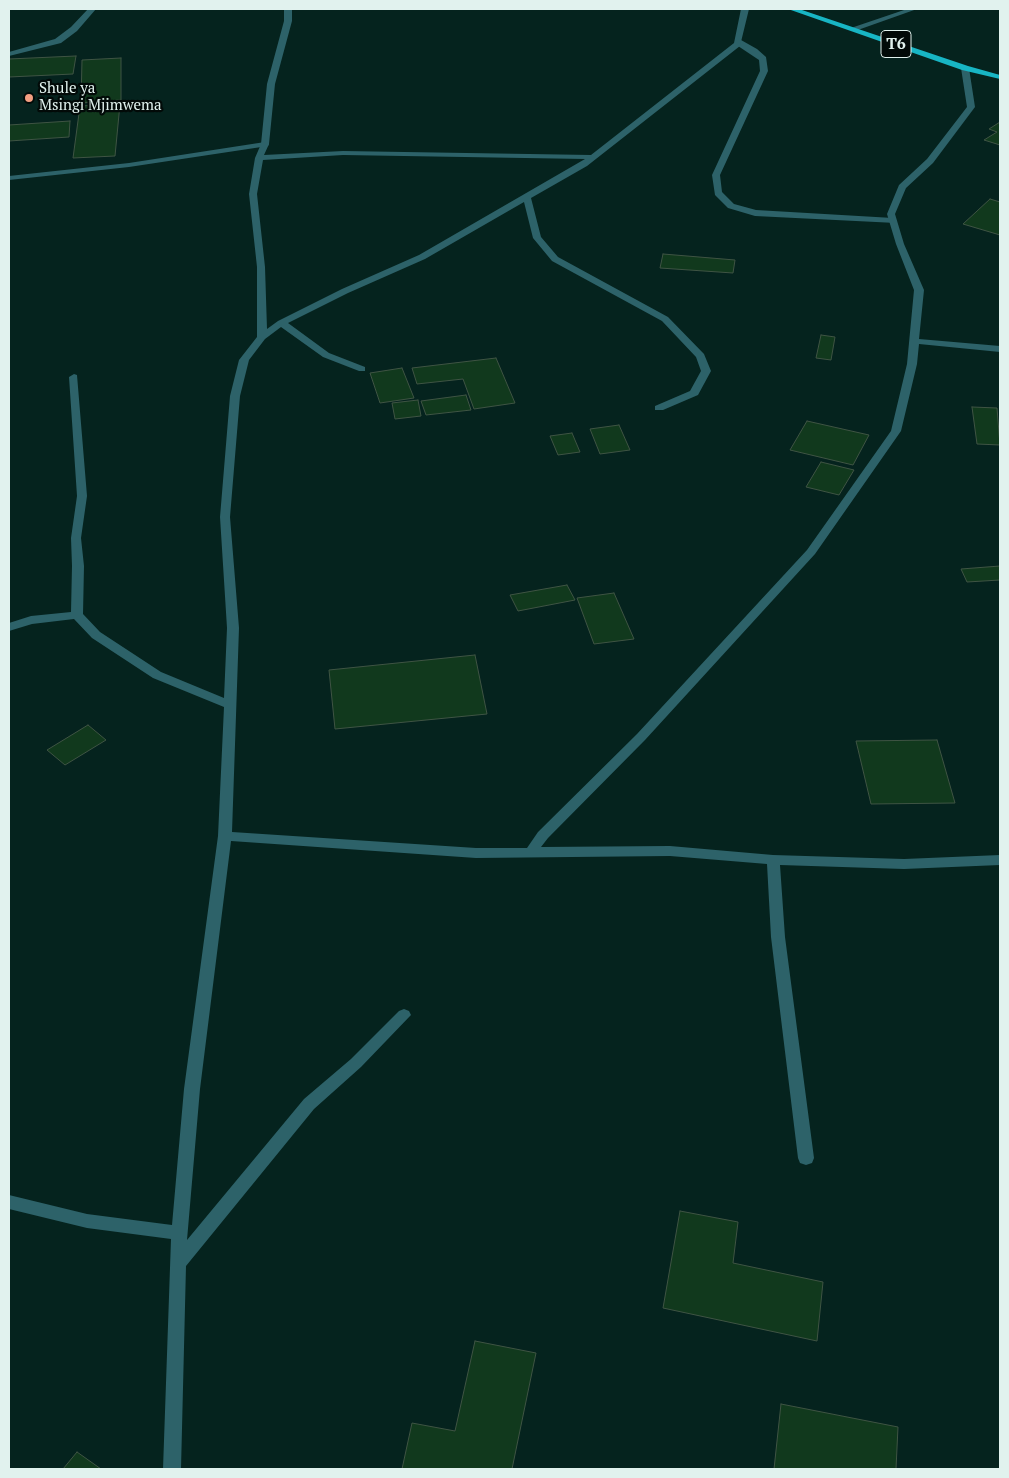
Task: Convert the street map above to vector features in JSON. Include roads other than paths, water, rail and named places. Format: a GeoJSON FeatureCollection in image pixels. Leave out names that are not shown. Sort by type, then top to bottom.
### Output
{"type":"FeatureCollection","features":[{"type":"Feature","properties":{"kind":"highway","name":"T6"},"geometry":{"type":"LineString","coordinates":[[792,9],[966,68],[1000,77]]}},
{"type":"Feature","properties":{"kind":"street"},"geometry":{"type":"LineString","coordinates":[[9,54],[58,41],[74,29],[92,9]]}},
{"type":"Feature","properties":{"kind":"street"},"geometry":{"type":"LineString","coordinates":[[262,337],[261,267],[253,194],[259,158],[265,144],[271,84],[288,21],[288,9]]}},
{"type":"Feature","properties":{"kind":"street"},"geometry":{"type":"LineString","coordinates":[[172,1469],[180,1261],[179,1233],[192,1089],[225,836],[233,628],[225,517],[235,396],[244,360],[262,337],[281,324],[345,291],[422,257],[527,198],[592,157],[738,42],[744,9]]}},
{"type":"Feature","properties":{"kind":"street"},"geometry":{"type":"LineString","coordinates":[[852,29],[913,9]]}},
{"type":"Feature","properties":{"kind":"street"},"geometry":{"type":"LineString","coordinates":[[738,42],[754,51],[763,59],[764,71],[716,175],[718,193],[730,206],[755,213],[893,221]]}},
{"type":"Feature","properties":{"kind":"street"},"geometry":{"type":"LineString","coordinates":[[530,852],[543,836],[641,737],[811,552],[896,431],[912,364],[919,290],[891,214],[902,187],[930,161],[971,108],[966,68]]}},
{"type":"Feature","properties":{"kind":"street"},"geometry":{"type":"LineString","coordinates":[[9,178],[129,165],[265,144]]}},
{"type":"Feature","properties":{"kind":"street"},"geometry":{"type":"LineString","coordinates":[[259,158],[342,153],[592,157]]}},
{"type":"Feature","properties":{"kind":"street"},"geometry":{"type":"LineString","coordinates":[[527,198],[537,238],[555,259],[665,319],[701,356],[706,371],[694,393],[659,408]]}},
{"type":"Feature","properties":{"kind":"street"},"geometry":{"type":"LineString","coordinates":[[281,324],[326,355],[362,369]]}},
{"type":"Feature","properties":{"kind":"street"},"geometry":{"type":"LineString","coordinates":[[915,341],[1000,349]]}},
{"type":"Feature","properties":{"kind":"street"},"geometry":{"type":"LineString","coordinates":[[74,377],[82,496],[76,538],[77,615],[96,635],[157,675],[230,705]]}},
{"type":"Feature","properties":{"kind":"street"},"geometry":{"type":"LineString","coordinates":[[9,627],[31,620],[77,615]]}},
{"type":"Feature","properties":{"kind":"street"},"geometry":{"type":"LineString","coordinates":[[225,836],[476,853],[670,851],[773,860],[904,864],[1000,860]]}},
{"type":"Feature","properties":{"kind":"street"},"geometry":{"type":"LineString","coordinates":[[773,860],[779,946],[806,1158]]}},
{"type":"Feature","properties":{"kind":"street"},"geometry":{"type":"LineString","coordinates":[[180,1261],[309,1104],[356,1064],[404,1015]]}},
{"type":"Feature","properties":{"kind":"street"},"geometry":{"type":"LineString","coordinates":[[9,1202],[87,1221],[179,1233]]}},
{"type":"Feature","properties":{"kind":"place","name":"Shule ya Msingi Mjimwema"},"geometry":{"type":"Point","coordinates":[29,98]}}]}
